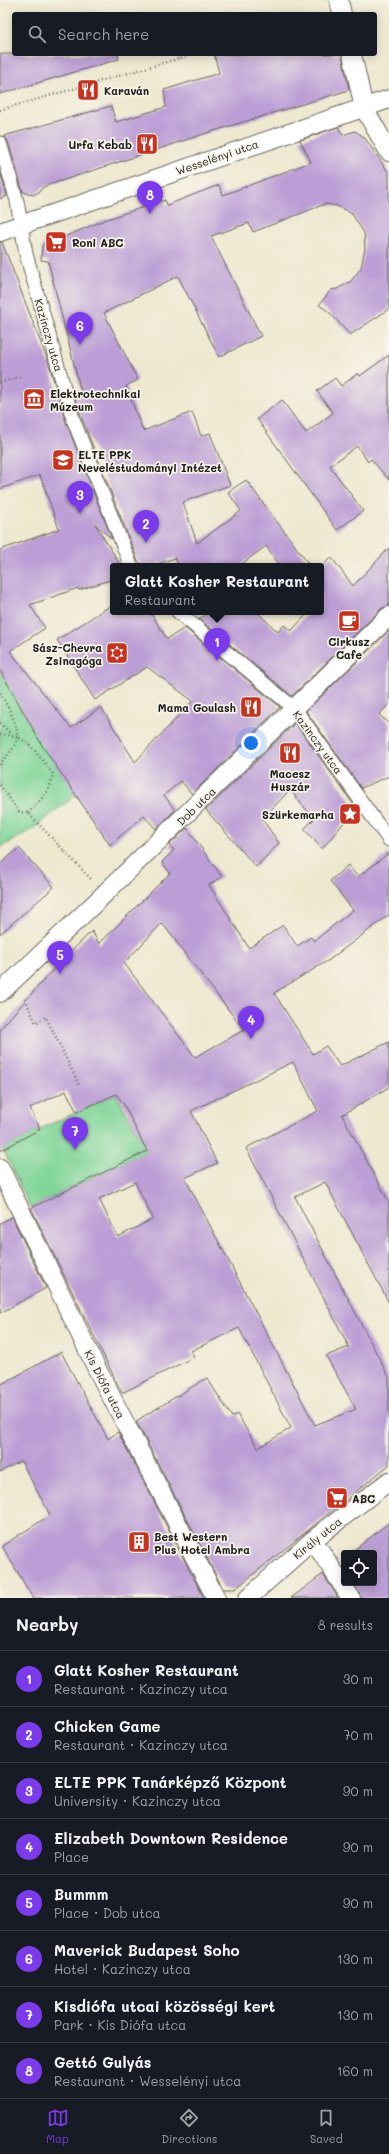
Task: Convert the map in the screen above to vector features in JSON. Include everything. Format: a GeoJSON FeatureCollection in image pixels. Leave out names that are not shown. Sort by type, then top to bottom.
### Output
{"type":"FeatureCollection","features":[{"type":"Feature","properties":{"kind":"street"},"geometry":{"type":"LineString","coordinates":[[339,0],[342,12]]}},
{"type":"Feature","properties":{"kind":"street"},"geometry":{"type":"LineString","coordinates":[[352,56],[364,108],[389,152]]}},
{"type":"Feature","properties":{"kind":"street","name":"Wesselényi utca"},"geometry":{"type":"LineString","coordinates":[[0,232],[389,99]]}},
{"type":"Feature","properties":{"kind":"street","name":"Kazinczy utca"},"geometry":{"type":"LineString","coordinates":[[0,143],[16,202],[26,254],[73,419],[130,563]]}},
{"type":"Feature","properties":{"kind":"street","name":"Kazinczy utca"},"geometry":{"type":"LineString","coordinates":[[182,615],[295,709],[389,840]]}},
{"type":"Feature","properties":{"kind":"street","name":"Dob utca"},"geometry":{"type":"LineString","coordinates":[[0,993],[95,904],[389,616]]}},
{"type":"Feature","properties":{"kind":"street","name":"Kis Diófa utca"},"geometry":{"type":"LineString","coordinates":[[0,1168],[98,1371],[216,1598]]}},
{"type":"Feature","properties":{"kind":"street","name":"Király utca"},"geometry":{"type":"LineString","coordinates":[[248,1598],[313,1540],[389,1481]]}},
{"type":"Feature","properties":{"kind":"street"},"geometry":{"type":"LineString","coordinates":[[313,1540],[351,1598]]}},
{"type":"Feature","properties":{"kind":"path"},"geometry":{"type":"LineString","coordinates":[[0,110],[188,56]]}},
{"type":"Feature","properties":{"kind":"path"},"geometry":{"type":"LineString","coordinates":[[0,383],[22,376]]}},
{"type":"Feature","properties":{"kind":"path"},"geometry":{"type":"LineString","coordinates":[[0,693],[11,712],[17,736],[14,746],[0,765]]}},
{"type":"Feature","properties":{"kind":"path"},"geometry":{"type":"LineString","coordinates":[[0,723],[11,734]]}},
{"type":"Feature","properties":{"kind":"path"},"geometry":{"type":"LineString","coordinates":[[0,735],[11,734],[31,745],[53,774],[52,782],[43,798],[28,812],[19,812],[0,785]]}},
{"type":"Feature","properties":{"kind":"path"},"geometry":{"type":"LineString","coordinates":[[28,812],[87,874]]}},
{"type":"Feature","properties":{"kind":"path"},"geometry":{"type":"LineString","coordinates":[[25,999],[36,1023],[46,1017],[80,1087]]}},
{"type":"Feature","properties":{"kind":"green space"},"geometry":{"type":"Polygon","coordinates":[[[0,670],[76,795],[31,830],[0,848],[0,670]]]}},
{"type":"Feature","properties":{"kind":"green space"},"geometry":{"type":"Polygon","coordinates":[[[116,1094],[147,1151],[30,1208],[3,1149],[40,1129],[116,1094]]]}},
{"type":"Feature","properties":{"kind":"building"},"geometry":{"type":"Polygon","coordinates":[[[0,54],[12,54],[12,56],[118,56],[119,59],[0,94],[0,54]]]}},
{"type":"Feature","properties":{"kind":"building"},"geometry":{"type":"Polygon","coordinates":[[[215,56],[342,56],[349,90],[204,134],[43,187],[39,192],[33,195],[23,192],[8,141],[4,136],[111,106],[116,122],[166,107],[164,90],[219,73],[215,56]]]}},
{"type":"Feature","properties":{"kind":"building"},"geometry":{"type":"Polygon","coordinates":[[[338,127],[343,135],[355,131],[364,137],[389,173],[389,309],[350,335],[328,311],[319,305],[331,290],[337,289],[350,282],[361,268],[365,248],[364,233],[352,214],[337,206],[325,204],[253,232],[249,223],[211,236],[261,336],[219,357],[178,276],[104,313],[138,380],[126,386],[143,431],[192,412],[201,436],[210,433],[230,485],[183,502],[197,543],[241,511],[228,492],[246,480],[308,563],[278,563],[266,546],[243,563],[178,563],[175,558],[160,563],[140,563],[138,561],[75,398],[82,396],[48,261],[41,260],[42,246],[46,241],[57,240],[104,220],[165,200],[167,205],[219,185],[223,195],[311,162],[300,140],[338,127]]]}},
{"type":"Feature","properties":{"kind":"building"},"geometry":{"type":"Polygon","coordinates":[[[0,171],[7,196],[0,199],[0,171]]]}},
{"type":"Feature","properties":{"kind":"building"},"geometry":{"type":"Polygon","coordinates":[[[0,242],[2,242],[48,361],[66,422],[112,539],[95,524],[119,563],[110,563],[110,580],[79,590],[78,588],[30,605],[45,628],[10,651],[71,728],[101,707],[135,762],[193,701],[147,667],[95,700],[57,640],[110,606],[110,615],[152,615],[167,639],[185,628],[280,707],[192,794],[181,781],[164,795],[175,810],[156,829],[144,816],[110,845],[43,747],[0,670],[0,550],[59,529],[40,475],[0,489],[0,242]]]}},
{"type":"Feature","properties":{"kind":"building"},"geometry":{"type":"Polygon","coordinates":[[[389,355],[389,480],[371,459],[368,462],[357,446],[330,466],[363,511],[337,530],[257,419],[282,400],[306,433],[333,413],[317,391],[335,378],[341,386],[358,373],[360,376],[389,355]]]}},
{"type":"Feature","properties":{"kind":"building"},"geometry":{"type":"Polygon","coordinates":[[[389,548],[389,606],[382,608],[292,696],[199,619],[205,615],[260,615],[278,632],[284,625],[291,631],[306,615],[324,615],[324,565],[331,557],[353,586],[389,548]]]}},
{"type":"Feature","properties":{"kind":"building"},"geometry":{"type":"Polygon","coordinates":[[[389,631],[389,704],[379,715],[389,723],[389,776],[361,788],[306,711],[389,631]]]}},
{"type":"Feature","properties":{"kind":"building"},"geometry":{"type":"Polygon","coordinates":[[[295,723],[356,808],[322,849],[304,829],[314,819],[290,790],[262,819],[279,843],[256,867],[206,810],[295,723]]]}},
{"type":"Feature","properties":{"kind":"building"},"geometry":{"type":"Polygon","coordinates":[[[187,828],[222,877],[209,885],[249,948],[283,925],[297,946],[311,937],[314,941],[353,910],[330,881],[348,865],[358,877],[389,853],[389,915],[329,960],[274,993],[313,1054],[326,1046],[340,1066],[389,1042],[389,1087],[342,1115],[389,1202],[389,1303],[325,1182],[295,1197],[389,1377],[389,1465],[235,1589],[223,1589],[136,1421],[207,1378],[232,1417],[237,1414],[258,1448],[291,1428],[239,1328],[191,1351],[194,1357],[122,1393],[31,1208],[147,1151],[123,1103],[116,1094],[77,1112],[66,1091],[30,1108],[40,1129],[0,1151],[0,1029],[59,963],[92,931],[99,944],[170,873],[162,862],[174,850],[169,845],[187,828]],[[162,923],[124,963],[195,1057],[244,1030],[162,923]],[[293,1062],[191,1111],[217,1163],[185,1178],[315,1425],[356,1409],[326,1356],[349,1347],[246,1148],[318,1111],[293,1062]],[[135,1182],[99,1199],[118,1237],[153,1219],[135,1182]]]}},
{"type":"Feature","properties":{"kind":"building"},"geometry":{"type":"Polygon","coordinates":[[[19,848],[54,887],[0,934],[0,864],[19,848]]]}},
{"type":"Feature","properties":{"kind":"building"},"geometry":{"type":"Polygon","coordinates":[[[12,1217],[46,1288],[0,1313],[0,1223],[12,1217]]]}},
{"type":"Feature","properties":{"kind":"building"},"geometry":{"type":"Polygon","coordinates":[[[61,1352],[108,1439],[118,1432],[204,1598],[33,1598],[2,1546],[50,1515],[21,1461],[0,1472],[0,1385],[61,1352]]]}},
{"type":"Feature","properties":{"kind":"building"},"geometry":{"type":"Polygon","coordinates":[[[389,1523],[389,1598],[361,1598],[355,1586],[377,1586],[377,1550],[354,1550],[389,1523]]]}},
{"type":"Feature","properties":{"kind":"building"},"geometry":{"type":"Polygon","coordinates":[[[323,1574],[338,1598],[291,1598],[323,1574]]]}},
{"type":"Feature","properties":{"kind":"place","name":"Karaván"},"geometry":{"type":"Point","coordinates":[88,90]}},
{"type":"Feature","properties":{"kind":"place","name":"Urfa Kebab"},"geometry":{"type":"Point","coordinates":[147,144]}},
{"type":"Feature","properties":{"kind":"place","name":"Gettó Gulyás"},"geometry":{"type":"Point","coordinates":[150,214]}},
{"type":"Feature","properties":{"kind":"place","name":"Roni ABC"},"geometry":{"type":"Point","coordinates":[56,242]}},
{"type":"Feature","properties":{"kind":"place","name":"Maverick Budapest Soho"},"geometry":{"type":"Point","coordinates":[80,345]}},
{"type":"Feature","properties":{"kind":"place","name":"Elektrotechnikai Múzeum"},"geometry":{"type":"Point","coordinates":[34,399]}},
{"type":"Feature","properties":{"kind":"place","name":"ELTE PPK Neveléstudományi Intézet"},"geometry":{"type":"Point","coordinates":[63,460]}},
{"type":"Feature","properties":{"kind":"place","name":"ELTE PPK Tanárképző Központ"},"geometry":{"type":"Point","coordinates":[80,514]}},
{"type":"Feature","properties":{"kind":"place","name":"Chicken Game"},"geometry":{"type":"Point","coordinates":[146,543]}},
{"type":"Feature","properties":{"kind":"place","name":"Cirkusz Cafe"},"geometry":{"type":"Point","coordinates":[349,621]}},
{"type":"Feature","properties":{"kind":"place","name":"Sász-Chevra Zsinagóga"},"geometry":{"type":"Point","coordinates":[117,653]}},
{"type":"Feature","properties":{"kind":"place","name":"Glatt Kosher Restaurant"},"geometry":{"type":"Point","coordinates":[217,661]}},
{"type":"Feature","properties":{"kind":"place","name":"Mama Goulash"},"geometry":{"type":"Point","coordinates":[251,707]}},
{"type":"Feature","properties":{"kind":"place","name":"Macesz Huszár"},"geometry":{"type":"Point","coordinates":[290,753]}},
{"type":"Feature","properties":{"kind":"place","name":"Szürkemarha"},"geometry":{"type":"Point","coordinates":[350,814]}},
{"type":"Feature","properties":{"kind":"place","name":"Bummm"},"geometry":{"type":"Point","coordinates":[60,974]}},
{"type":"Feature","properties":{"kind":"place","name":"Elizabeth Downtown Residence"},"geometry":{"type":"Point","coordinates":[251,1039]}},
{"type":"Feature","properties":{"kind":"place","name":"Kisdiófa utcai közösségi kert"},"geometry":{"type":"Point","coordinates":[75,1150]}},
{"type":"Feature","properties":{"kind":"place","name":"ABC"},"geometry":{"type":"Point","coordinates":[337,1498]}},
{"type":"Feature","properties":{"kind":"place","name":"Best Western Plus Hotel Ambra"},"geometry":{"type":"Point","coordinates":[139,1542]}}]}
